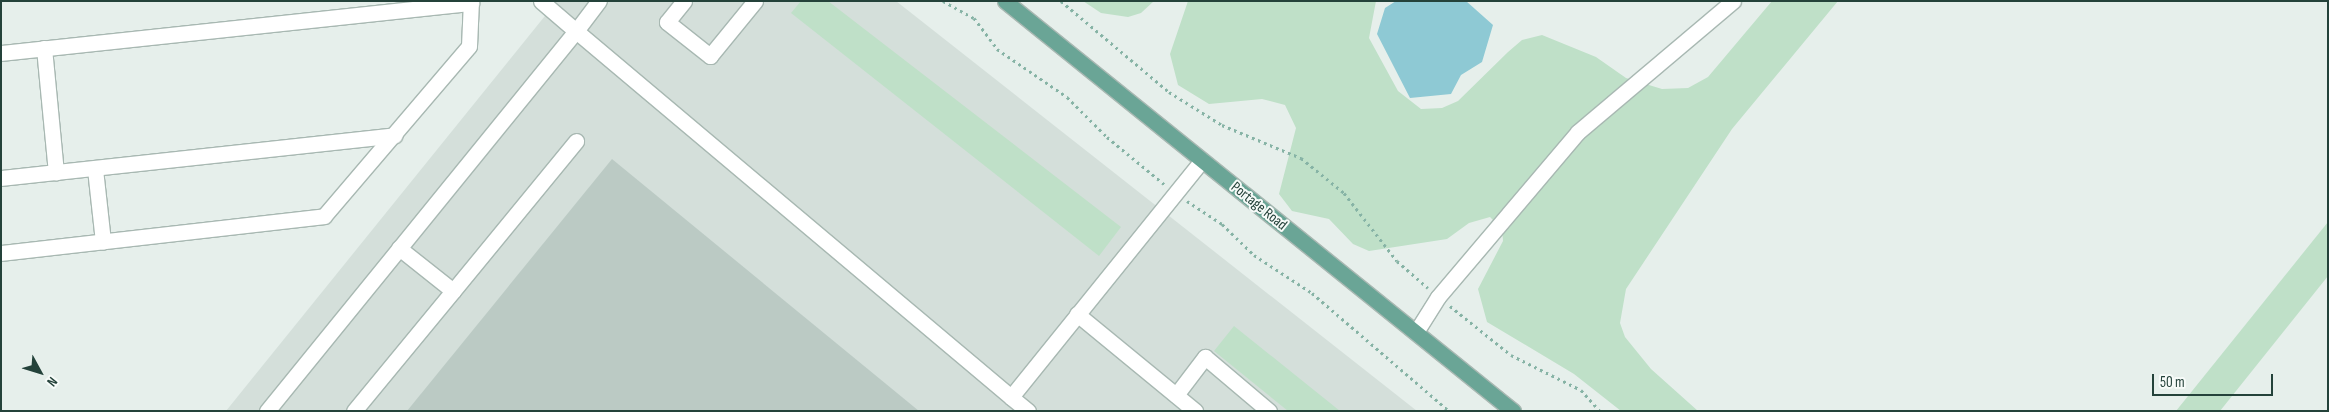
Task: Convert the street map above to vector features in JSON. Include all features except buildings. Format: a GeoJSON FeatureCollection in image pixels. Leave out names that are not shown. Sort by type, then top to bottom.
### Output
{"type":"FeatureCollection","features":[{"type":"Feature","properties":{"kind":"main road","name":"Portage Road"},"geometry":{"type":"LineString","coordinates":[[1005,1],[1513,411]]}},
{"type":"Feature","properties":{"kind":"street"},"geometry":{"type":"LineString","coordinates":[[541,1],[1028,411]]}},
{"type":"Feature","properties":{"kind":"street"},"geometry":{"type":"LineString","coordinates":[[266,411],[599,1]]}},
{"type":"Feature","properties":{"kind":"street"},"geometry":{"type":"LineString","coordinates":[[684,1],[667,22],[710,56],[755,1]]}},
{"type":"Feature","properties":{"kind":"street"},"geometry":{"type":"LineString","coordinates":[[1416,332],[1438,297],[1578,132],[1734,1]]}},
{"type":"Feature","properties":{"kind":"street"},"geometry":{"type":"LineString","coordinates":[[1,52],[471,2],[469,46],[343,198],[312,220],[1,253]]}},
{"type":"Feature","properties":{"kind":"street"},"geometry":{"type":"LineString","coordinates":[[44,48],[56,172]]}},
{"type":"Feature","properties":{"kind":"street"},"geometry":{"type":"LineString","coordinates":[[1,178],[395,136]]}},
{"type":"Feature","properties":{"kind":"street"},"geometry":{"type":"LineString","coordinates":[[354,411],[576,141]]}},
{"type":"Feature","properties":{"kind":"street"},"geometry":{"type":"LineString","coordinates":[[1011,397],[1173,191],[1202,160]]}},
{"type":"Feature","properties":{"kind":"street"},"geometry":{"type":"LineString","coordinates":[[95,169],[103,242]]}},
{"type":"Feature","properties":{"kind":"street"},"geometry":{"type":"LineString","coordinates":[[399,248],[453,291]]}},
{"type":"Feature","properties":{"kind":"street"},"geometry":{"type":"LineString","coordinates":[[1078,314],[1195,411]]}},
{"type":"Feature","properties":{"kind":"street"},"geometry":{"type":"LineString","coordinates":[[1176,395],[1205,357],[1270,411]]}},
{"type":"Feature","properties":{"kind":"path"},"geometry":{"type":"LineString","coordinates":[[942,1],[974,18],[997,49],[1067,97],[1107,137],[1173,191],[1222,224],[1254,255],[1312,293],[1449,411]]}},
{"type":"Feature","properties":{"kind":"path"},"geometry":{"type":"LineString","coordinates":[[1061,1],[1169,92],[1222,125],[1301,158],[1344,193],[1397,260],[1438,297],[1510,355],[1581,390],[1600,411]]}},
{"type":"Feature","properties":{"kind":"shaded area"},"geometry":{"type":"Polygon","coordinates":[[[557,1],[896,1],[1417,411],[226,411],[557,1]]]}},
{"type":"Feature","properties":{"kind":"green space"},"geometry":{"type":"Polygon","coordinates":[[[801,1],[828,1],[1121,227],[1099,256],[791,13],[801,1]]]}},
{"type":"Feature","properties":{"kind":"green space"},"geometry":{"type":"Polygon","coordinates":[[[1083,1],[1154,1],[1141,13],[1128,17],[1101,13],[1083,1]]]}},
{"type":"Feature","properties":{"kind":"green space"},"geometry":{"type":"Polygon","coordinates":[[[1188,1],[1376,1],[1369,38],[1398,91],[1421,109],[1442,108],[1458,101],[1522,40],[1542,35],[1596,57],[1626,78],[1662,89],[1688,88],[1708,77],[1772,1],[1838,1],[1732,129],[1626,289],[1620,323],[1625,337],[1651,369],[1698,411],[1621,411],[1574,374],[1487,322],[1478,289],[1503,241],[1502,229],[1490,217],[1469,223],[1447,239],[1369,251],[1353,244],[1329,219],[1292,211],[1279,194],[1296,128],[1285,105],[1262,99],[1209,104],[1178,85],[1170,54],[1188,1]]]}},
{"type":"Feature","properties":{"kind":"green space"},"geometry":{"type":"Polygon","coordinates":[[[2328,222],[2328,276],[2220,411],[2176,411],[2328,222]]]}},
{"type":"Feature","properties":{"kind":"green space"},"geometry":{"type":"Polygon","coordinates":[[[1234,326],[1340,411],[1288,411],[1214,351],[1234,326]]]}},
{"type":"Feature","properties":{"kind":"water"},"geometry":{"type":"Polygon","coordinates":[[[1396,1],[1466,1],[1493,25],[1482,62],[1461,75],[1451,94],[1410,98],[1377,34],[1385,8],[1396,1]]]}}]}
